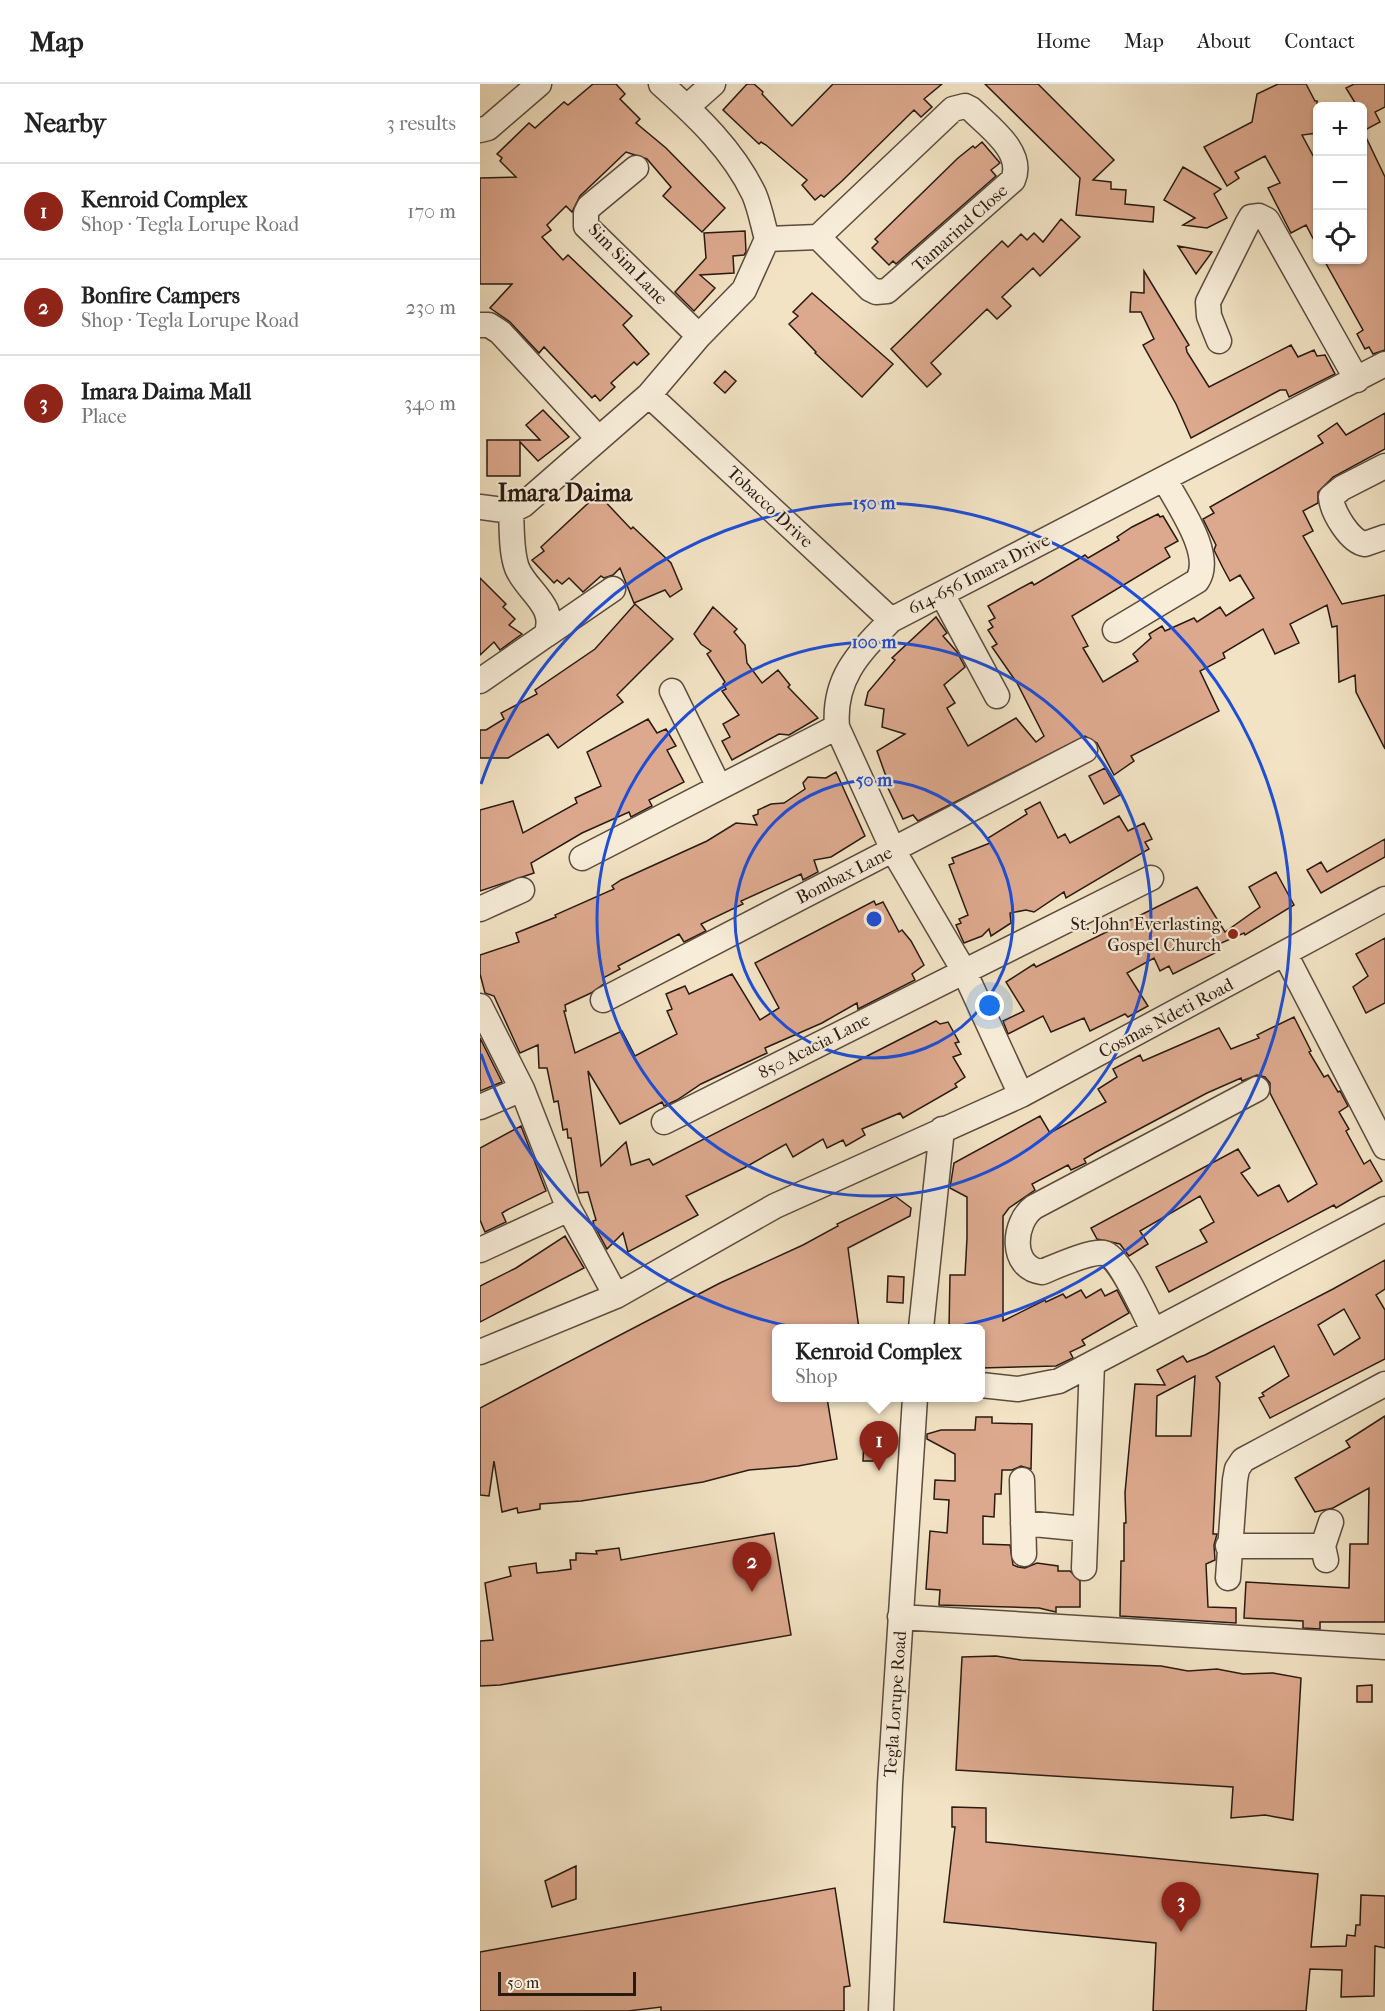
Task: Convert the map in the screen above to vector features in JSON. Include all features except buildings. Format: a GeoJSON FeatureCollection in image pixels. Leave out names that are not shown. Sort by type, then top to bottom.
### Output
{"type":"FeatureCollection","features":[{"type":"Feature","properties":{"kind":"street"},"geometry":{"type":"LineString","coordinates":[[480,130],[488,128],[539,84]]}},
{"type":"Feature","properties":{"kind":"street"},"geometry":{"type":"LineString","coordinates":[[480,507],[511,511],[523,505],[649,395],[699,336],[744,290],[767,239],[754,195],[729,152],[687,107],[661,84]]}},
{"type":"Feature","properties":{"kind":"street"},"geometry":{"type":"LineString","coordinates":[[687,107],[713,84]]}},
{"type":"Feature","properties":{"kind":"street","name":"Tamarind Close"},"geometry":{"type":"LineString","coordinates":[[960,107],[971,109],[1012,152],[1016,168],[1013,180],[887,291],[876,292],[870,289],[818,237],[946,114],[960,107]]}},
{"type":"Feature","properties":{"kind":"street","name":"Sim Sim Lane"},"geometry":{"type":"LineString","coordinates":[[636,168],[589,207],[586,213],[586,226],[699,336]]}},
{"type":"Feature","properties":{"kind":"street"},"geometry":{"type":"LineString","coordinates":[[1216,334],[1209,316],[1208,302],[1247,224],[1255,216],[1263,217],[1267,219],[1358,380]]}},
{"type":"Feature","properties":{"kind":"street"},"geometry":{"type":"LineString","coordinates":[[767,239],[818,237]]}},
{"type":"Feature","properties":{"kind":"street"},"geometry":{"type":"LineString","coordinates":[[480,325],[489,325],[500,332],[598,438]]}},
{"type":"Feature","properties":{"kind":"street","name":"614-656 Imara Drive"},"geometry":{"type":"LineString","coordinates":[[1021,1095],[964,971],[893,850],[837,727],[836,706],[852,663],[891,620],[1385,364]]}},
{"type":"Feature","properties":{"kind":"street","name":"Tobacco Drive"},"geometry":{"type":"LineString","coordinates":[[649,395],[891,620]]}},
{"type":"Feature","properties":{"kind":"street"},"geometry":{"type":"LineString","coordinates":[[1385,466],[1342,488],[1331,497],[1334,509],[1354,540],[1365,544],[1385,537]]}},
{"type":"Feature","properties":{"kind":"street"},"geometry":{"type":"LineString","coordinates":[[1114,630],[1197,581],[1202,573],[1203,557],[1165,480]]}},
{"type":"Feature","properties":{"kind":"street"},"geometry":{"type":"LineString","coordinates":[[511,511],[517,569],[541,600],[547,613],[546,635]]}},
{"type":"Feature","properties":{"kind":"street"},"geometry":{"type":"LineString","coordinates":[[480,681],[613,589]]}},
{"type":"Feature","properties":{"kind":"street"},"geometry":{"type":"LineString","coordinates":[[942,594],[997,696]]}},
{"type":"Feature","properties":{"kind":"street"},"geometry":{"type":"LineString","coordinates":[[672,691],[719,787]]}},
{"type":"Feature","properties":{"kind":"street"},"geometry":{"type":"LineString","coordinates":[[582,858],[837,727]]}},
{"type":"Feature","properties":{"kind":"street","name":"Bombax Lane"},"geometry":{"type":"LineString","coordinates":[[603,1000],[1085,750]]}},
{"type":"Feature","properties":{"kind":"street","name":"850 Acacia Lane"},"geometry":{"type":"LineString","coordinates":[[664,1122],[1151,878]]}},
{"type":"Feature","properties":{"kind":"street"},"geometry":{"type":"LineString","coordinates":[[480,909],[522,890]]}},
{"type":"Feature","properties":{"kind":"street","name":"Cosmas Ndeti Road"},"geometry":{"type":"LineString","coordinates":[[480,1352],[616,1296],[775,1206],[1021,1095],[1385,900]]}},
{"type":"Feature","properties":{"kind":"street"},"geometry":{"type":"LineString","coordinates":[[1285,954],[1385,1147]]}},
{"type":"Feature","properties":{"kind":"street"},"geometry":{"type":"LineString","coordinates":[[480,1006],[522,1089],[569,1209],[616,1296]]}},
{"type":"Feature","properties":{"kind":"street"},"geometry":{"type":"LineString","coordinates":[[480,1107],[522,1089]]}},
{"type":"Feature","properties":{"kind":"street"},"geometry":{"type":"LineString","coordinates":[[1154,1330],[1119,1266],[1109,1255],[1097,1253],[1042,1272],[1032,1271],[1026,1265],[1019,1247],[1020,1225],[1034,1207],[1257,1089]]}},
{"type":"Feature","properties":{"kind":"street"},"geometry":{"type":"LineString","coordinates":[[922,1324],[942,1129]]}},
{"type":"Feature","properties":{"kind":"street"},"geometry":{"type":"LineString","coordinates":[[480,1250],[569,1209]]}},
{"type":"Feature","properties":{"kind":"street"},"geometry":{"type":"LineString","coordinates":[[985,1385],[1018,1389],[1039,1387],[1059,1381],[1385,1209]]}},
{"type":"Feature","properties":{"kind":"street"},"geometry":{"type":"LineString","coordinates":[[1084,1568],[1092,1364]]}},
{"type":"Feature","properties":{"kind":"street"},"geometry":{"type":"LineString","coordinates":[[1228,1578],[1228,1546],[1235,1480],[1237,1469],[1243,1460],[1385,1384]]}},
{"type":"Feature","properties":{"kind":"street","name":"Tegla Lorupe Road"},"geometry":{"type":"LineString","coordinates":[[881,2011],[888,1808],[915,1402]]}},
{"type":"Feature","properties":{"kind":"street"},"geometry":{"type":"LineString","coordinates":[[1022,1480],[1024,1554]]}},
{"type":"Feature","properties":{"kind":"street"},"geometry":{"type":"LineString","coordinates":[[1228,1546],[1324,1553],[1331,1522]]}},
{"type":"Feature","properties":{"kind":"street"},"geometry":{"type":"LineString","coordinates":[[1023,1523],[1085,1529]]}},
{"type":"Feature","properties":{"kind":"street"},"geometry":{"type":"LineString","coordinates":[[900,1617],[1385,1647]]}},
{"type":"Feature","properties":{"kind":"place","name":"St. John Everlasting Gospel Church"},"geometry":{"type":"Point","coordinates":[1233,934]}},
{"type":"Feature","properties":{"kind":"place","name":"Kenroid Complex"},"geometry":{"type":"Point","coordinates":[879,1471]}},
{"type":"Feature","properties":{"kind":"place","name":"Bonfire Campers"},"geometry":{"type":"Point","coordinates":[752,1592]}},
{"type":"Feature","properties":{"kind":"place","name":"Imara Daima Mall"},"geometry":{"type":"Point","coordinates":[1181,1932]}},
{"type":"Feature","properties":{"kind":"district","name":"Imara Daima"},"geometry":{"type":"Point","coordinates":[565,493]}}]}
